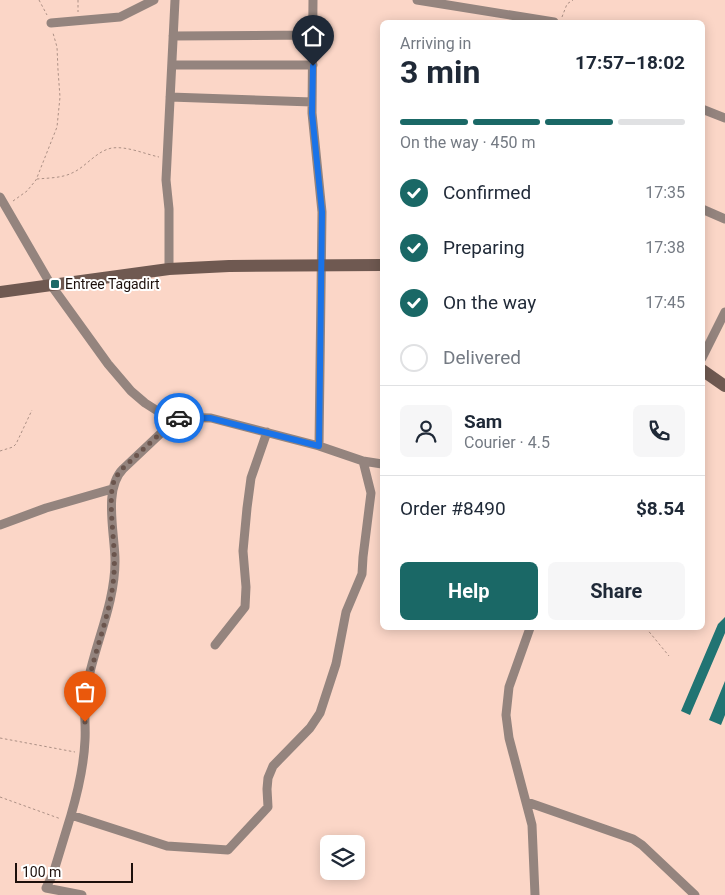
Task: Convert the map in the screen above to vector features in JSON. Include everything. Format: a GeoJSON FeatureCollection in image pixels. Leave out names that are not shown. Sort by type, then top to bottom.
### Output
{"type":"FeatureCollection","features":[{"type":"Feature","properties":{"kind":"street"},"geometry":{"type":"LineString","coordinates":[[51,23],[120,17],[154,0]]}},
{"type":"Feature","properties":{"kind":"street"},"geometry":{"type":"LineString","coordinates":[[169,269],[166,180],[175,0]]}},
{"type":"Feature","properties":{"kind":"street"},"geometry":{"type":"LineString","coordinates":[[313,0],[312,102],[322,212],[319,322],[319,446]]}},
{"type":"Feature","properties":{"kind":"street"},"geometry":{"type":"LineString","coordinates":[[417,0],[542,20]]}},
{"type":"Feature","properties":{"kind":"street"},"geometry":{"type":"LineString","coordinates":[[173,36],[313,35]]}},
{"type":"Feature","properties":{"kind":"street"},"geometry":{"type":"LineString","coordinates":[[172,65],[313,66]]}},
{"type":"Feature","properties":{"kind":"street"},"geometry":{"type":"LineString","coordinates":[[170,97],[312,102]]}},
{"type":"Feature","properties":{"kind":"street"},"geometry":{"type":"LineString","coordinates":[[705,110],[725,118]]}},
{"type":"Feature","properties":{"kind":"street"},"geometry":{"type":"LineString","coordinates":[[0,197],[51,285],[108,364],[131,391],[155,410],[167,416],[177,418],[210,418],[319,446],[363,461],[380,464]]}},
{"type":"Feature","properties":{"kind":"street"},"geometry":{"type":"LineString","coordinates":[[705,210],[725,219]]}},
{"type":"Feature","properties":{"kind":"street"},"geometry":{"type":"LineString","coordinates":[[0,292],[169,269],[322,264],[380,265]]}},
{"type":"Feature","properties":{"kind":"street"},"geometry":{"type":"LineString","coordinates":[[705,352],[725,312]]}},
{"type":"Feature","properties":{"kind":"street"},"geometry":{"type":"LineString","coordinates":[[705,372],[725,386]]}},
{"type":"Feature","properties":{"kind":"street"},"geometry":{"type":"LineString","coordinates":[[82,895],[46,888],[53,874],[70,818],[84,754],[86,691],[106,614],[114,574],[112,489],[116,476],[122,469],[177,418]]}},
{"type":"Feature","properties":{"kind":"street"},"geometry":{"type":"LineString","coordinates":[[215,645],[245,606],[246,587],[243,551],[247,508],[251,478],[267,432]]}},
{"type":"Feature","properties":{"kind":"street"},"geometry":{"type":"LineString","coordinates":[[70,818],[167,846],[228,850],[266,809],[269,805],[268,778],[273,766],[310,728],[320,713],[336,664],[346,612],[362,574],[371,493],[363,461]]}},
{"type":"Feature","properties":{"kind":"street"},"geometry":{"type":"LineString","coordinates":[[0,525],[46,508],[112,489]]}},
{"type":"Feature","properties":{"kind":"street"},"geometry":{"type":"LineString","coordinates":[[529,630],[509,686],[506,715],[509,738],[534,840],[535,895]]}},
{"type":"Feature","properties":{"kind":"street"},"geometry":{"type":"LineString","coordinates":[[526,802],[633,840],[642,845],[695,895]]}},
{"type":"Feature","properties":{"kind":"path"},"geometry":{"type":"LineString","coordinates":[[6,206],[27,192],[36,180],[57,127],[60,98],[56,47],[51,23],[39,0]]}},
{"type":"Feature","properties":{"kind":"path"},"geometry":{"type":"LineString","coordinates":[[78,0],[78,21]]}},
{"type":"Feature","properties":{"kind":"path"},"geometry":{"type":"LineString","coordinates":[[561,20],[567,4],[573,0]]}},
{"type":"Feature","properties":{"kind":"path"},"geometry":{"type":"LineString","coordinates":[[36,180],[74,173],[103,152],[112,148],[123,148],[167,159]]}},
{"type":"Feature","properties":{"kind":"path"},"geometry":{"type":"LineString","coordinates":[[0,451],[13,447],[16,444],[32,410]]}},
{"type":"Feature","properties":{"kind":"path"},"geometry":{"type":"LineString","coordinates":[[648,630],[670,656]]}},
{"type":"Feature","properties":{"kind":"path"},"geometry":{"type":"LineString","coordinates":[[0,738],[84,754]]}},
{"type":"Feature","properties":{"kind":"path"},"geometry":{"type":"LineString","coordinates":[[0,797],[70,818]]}},
{"type":"Feature","properties":{"kind":"building"},"geometry":{"type":"Polygon","coordinates":[[[725,617],[725,633],[690,715],[681,711],[718,624],[725,617]]]}},
{"type":"Feature","properties":{"kind":"building"},"geometry":{"type":"Polygon","coordinates":[[[725,681],[725,715],[721,725],[709,720],[725,681]]]}},
{"type":"Feature","properties":{"kind":"way so far"},"geometry":{"type":"LineString","coordinates":[[85,722],[86,691],[112,593],[115,560],[112,489],[116,476],[179,418]]}},
{"type":"Feature","properties":{"kind":"place","name":"Entree Tagadirt"},"geometry":{"type":"Point","coordinates":[55,284]}},
{"type":"Feature","properties":{"kind":"route"},"geometry":{"type":"LineString","coordinates":[[179,418],[210,418],[319,446],[319,322],[322,212],[312,113],[313,66]]}}]}
